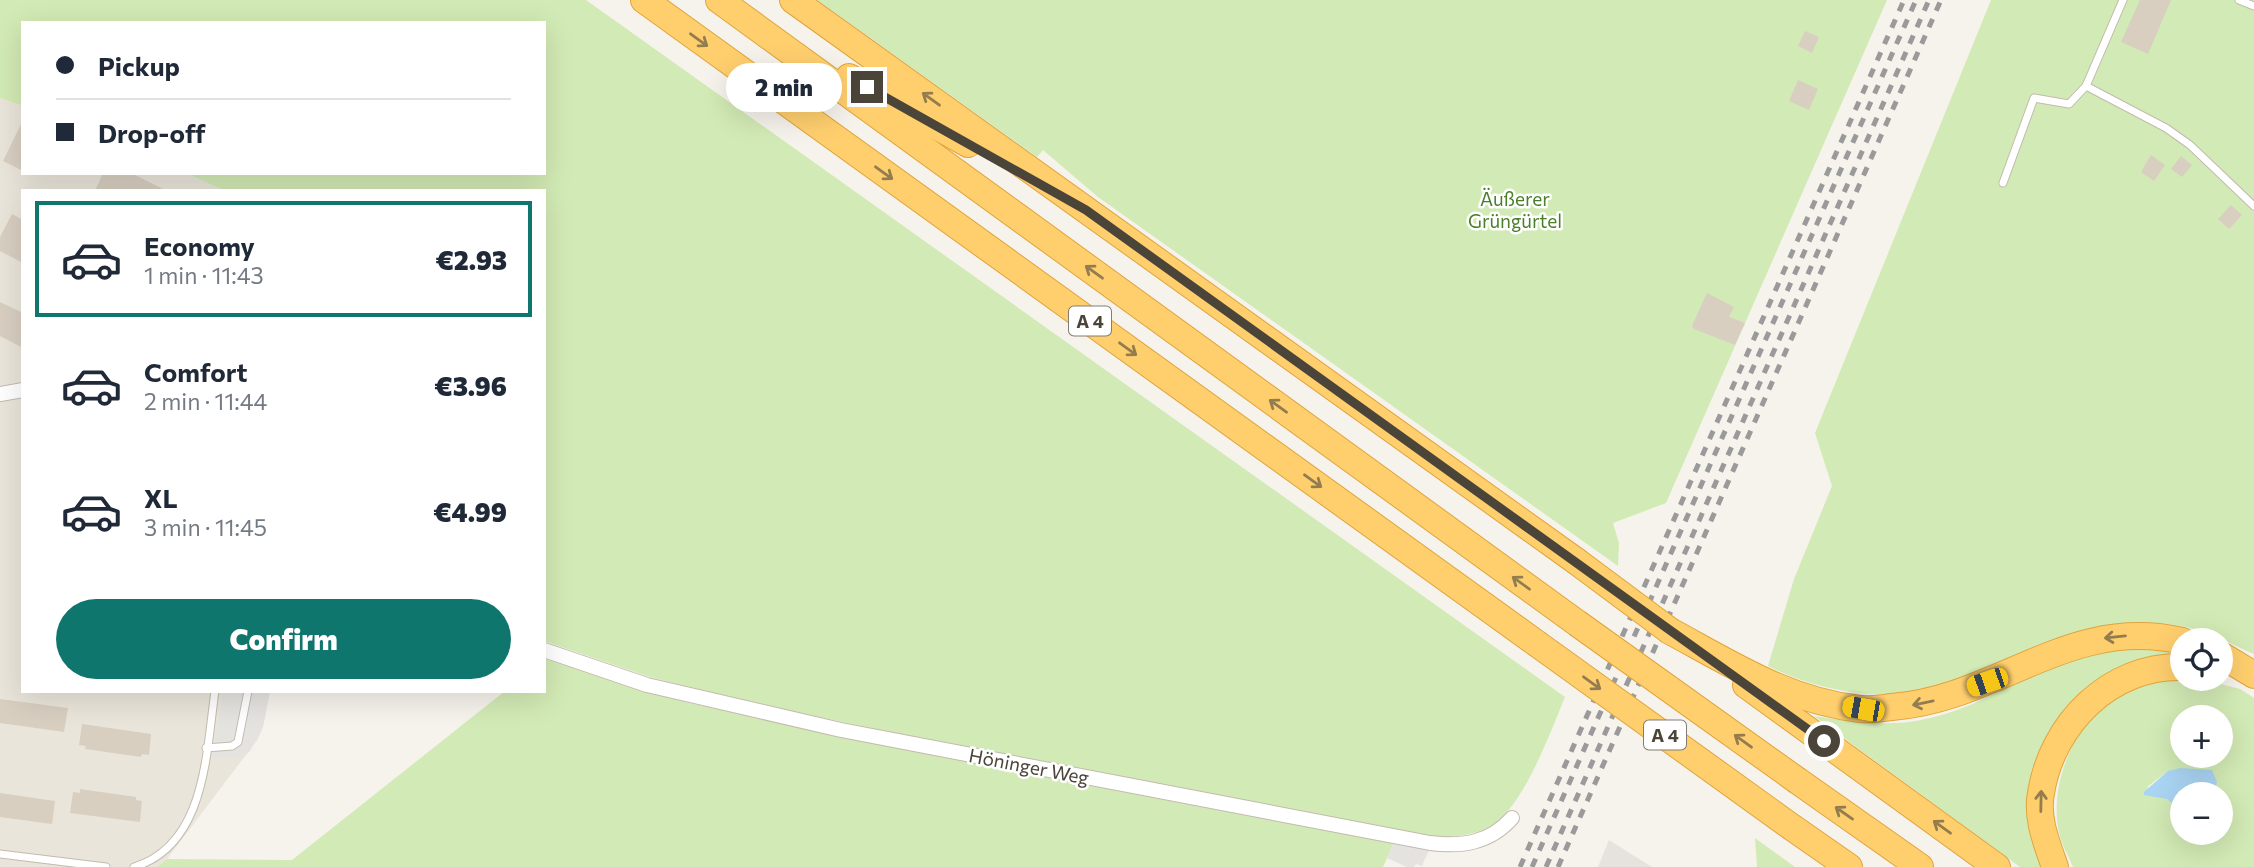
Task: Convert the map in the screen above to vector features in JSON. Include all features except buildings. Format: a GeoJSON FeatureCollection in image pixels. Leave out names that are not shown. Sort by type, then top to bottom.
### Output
{"type":"FeatureCollection","features":[{"type":"Feature","properties":{"kind":"highway","name":"A 4"},"geometry":{"type":"LineString","coordinates":[[643,0],[1849,867]]}},
{"type":"Feature","properties":{"kind":"highway","name":"A 4"},"geometry":{"type":"LineString","coordinates":[[719,0],[1577,623],[1920,867]]}},
{"type":"Feature","properties":{"kind":"highway"},"geometry":{"type":"LineString","coordinates":[[793,0],[1576,561],[1997,867]]}},
{"type":"Feature","properties":{"kind":"highway"},"geometry":{"type":"LineString","coordinates":[[747,21],[1086,210]]}},
{"type":"Feature","properties":{"kind":"highway"},"geometry":{"type":"LineString","coordinates":[[1670,631],[1759,679],[1803,698],[1863,709],[1923,705],[1987,682],[2061,650],[2110,636],[2156,635],[2170,638]]}},
{"type":"Feature","properties":{"kind":"highway"},"geometry":{"type":"LineString","coordinates":[[2055,867],[2042,829],[2040,794],[2054,748],[2078,712],[2110,686],[2142,673],[2170,669]]}},
{"type":"Feature","properties":{"kind":"street"},"geometry":{"type":"LineString","coordinates":[[0,394],[21,390]]}},
{"type":"Feature","properties":{"kind":"street","name":"Höninger Weg"},"geometry":{"type":"LineString","coordinates":[[546,651],[647,685],[828,727],[1430,843],[1448,845],[1479,841],[1498,832],[1512,818]]}},
{"type":"Feature","properties":{"kind":"lane"},"geometry":{"type":"LineString","coordinates":[[2003,183],[2034,98],[2069,104],[2086,86],[2123,0]]}},
{"type":"Feature","properties":{"kind":"lane"},"geometry":{"type":"LineString","coordinates":[[2239,0],[2254,6]]}},
{"type":"Feature","properties":{"kind":"lane"},"geometry":{"type":"LineString","coordinates":[[2086,86],[2166,128],[2190,145],[2254,206]]}},
{"type":"Feature","properties":{"kind":"lane"},"geometry":{"type":"LineString","coordinates":[[134,867],[161,854],[180,836],[189,821],[206,748],[215,693]]}},
{"type":"Feature","properties":{"kind":"lane"},"geometry":{"type":"LineString","coordinates":[[206,748],[232,746],[238,742],[248,693]]}},
{"type":"Feature","properties":{"kind":"lane"},"geometry":{"type":"LineString","coordinates":[[0,854],[106,867]]}},
{"type":"Feature","properties":{"kind":"shaded area"},"geometry":{"type":"Polygon","coordinates":[[[0,98],[21,105],[21,175],[190,175],[221,189],[21,189],[21,693],[270,693],[258,739],[167,859],[157,867],[0,867],[0,98]]]}},
{"type":"Feature","properties":{"kind":"shaded area"},"geometry":{"type":"Polygon","coordinates":[[[223,693],[270,693],[263,727],[250,751],[242,758],[212,758],[223,693]]]}},
{"type":"Feature","properties":{"kind":"shaded area"},"geometry":{"type":"Polygon","coordinates":[[[1395,840],[1430,848],[1422,866],[1416,864],[1414,867],[1407,867],[1387,858],[1395,840]]]}},
{"type":"Feature","properties":{"kind":"shaded area"},"geometry":{"type":"Polygon","coordinates":[[[1609,840],[1652,867],[1598,867],[1609,840]]]}},
{"type":"Feature","properties":{"kind":"green space"},"geometry":{"type":"Polygon","coordinates":[[[0,0],[586,0],[1565,697],[1537,764],[1508,811],[1497,822],[1475,833],[1433,838],[961,747],[754,703],[650,677],[546,642],[546,189],[221,189],[190,175],[546,175],[546,21],[21,21],[21,105],[0,98],[0,0]]]}},
{"type":"Feature","properties":{"kind":"green space","name":"Äußerer Grüngürtel"},"geometry":{"type":"Polygon","coordinates":[[[817,0],[1887,0],[1666,503],[1613,523],[1619,543],[1618,566],[1098,197],[1043,150],[1037,157],[817,0]]]}},
{"type":"Feature","properties":{"kind":"green space"},"geometry":{"type":"Polygon","coordinates":[[[1991,0],[2254,0],[2254,654],[2233,645],[2233,628],[2191,628],[2137,623],[2106,626],[2077,633],[1934,686],[1892,694],[1828,688],[1768,666],[1794,579],[1832,486],[1815,433],[1991,0]]]}},
{"type":"Feature","properties":{"kind":"green space"},"geometry":{"type":"Polygon","coordinates":[[[2142,647],[2170,650],[2170,663],[2054,727],[2042,867],[2020,867],[1814,716],[1886,723],[1930,718],[1963,708],[2069,661],[2142,647]]]}},
{"type":"Feature","properties":{"kind":"green space"},"geometry":{"type":"Polygon","coordinates":[[[546,659],[689,703],[962,760],[1395,840],[1383,867],[157,867],[167,859],[292,860],[502,693],[546,693],[546,659]]]}},
{"type":"Feature","properties":{"kind":"green space"},"geometry":{"type":"Polygon","coordinates":[[[2170,680],[2170,691],[2233,691],[2233,687],[2254,698],[2254,867],[2073,867],[2060,837],[2057,816],[2062,773],[2070,753],[2080,733],[2109,701],[2136,686],[2170,680]]]}},
{"type":"Feature","properties":{"kind":"green space"},"geometry":{"type":"Polygon","coordinates":[[[1755,838],[1795,867],[1757,867],[1755,838]]]}},
{"type":"Feature","properties":{"kind":"water"},"geometry":{"type":"Polygon","coordinates":[[[2180,768],[2212,770],[2217,782],[2170,782],[2170,802],[2144,795],[2144,792],[2168,771],[2180,768]]]}},
{"type":"Feature","properties":{"kind":"railway"},"geometry":{"type":"LineString","coordinates":[[1520,867],[1904,0]]}},
{"type":"Feature","properties":{"kind":"railway"},"geometry":{"type":"LineString","coordinates":[[1532,867],[1916,0]]}},
{"type":"Feature","properties":{"kind":"railway"},"geometry":{"type":"LineString","coordinates":[[1546,867],[1929,0]]}},
{"type":"Feature","properties":{"kind":"railway"},"geometry":{"type":"LineString","coordinates":[[1558,867],[1941,0]]}},
{"type":"Feature","properties":{"kind":"route"},"geometry":{"type":"LineString","coordinates":[[867,87],[1086,210],[1824,741]]}}]}
